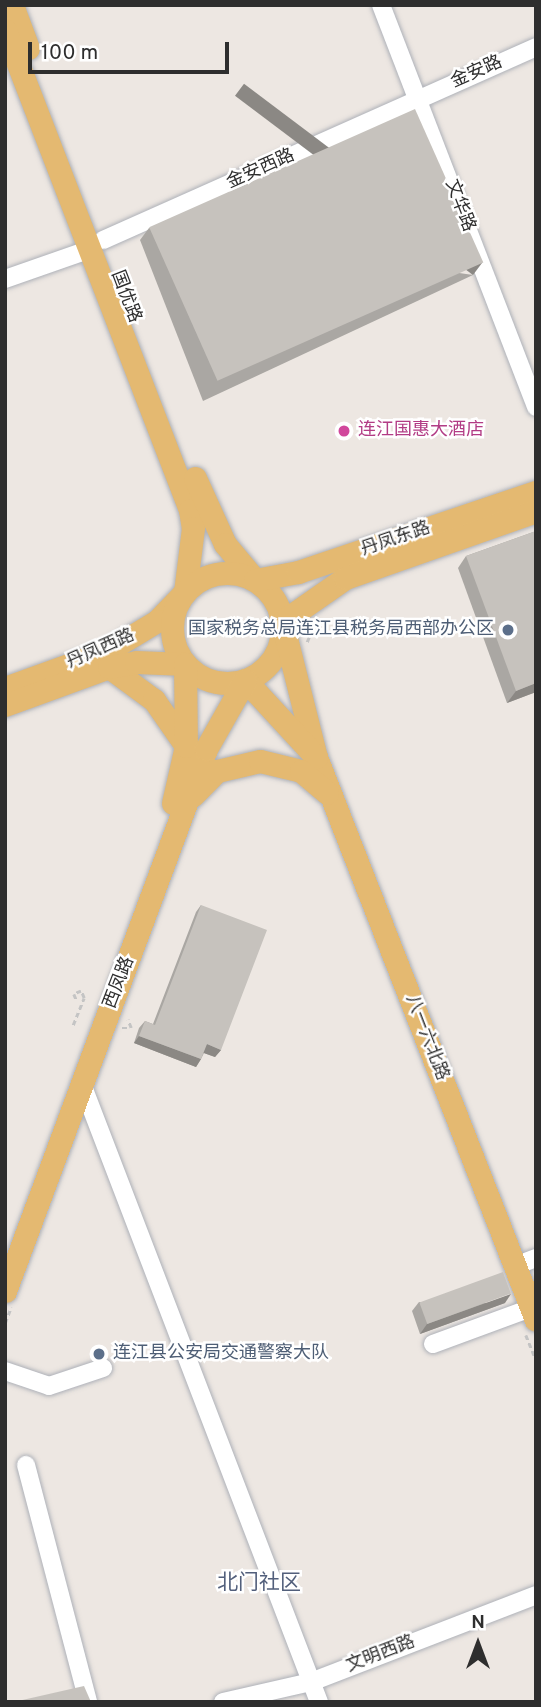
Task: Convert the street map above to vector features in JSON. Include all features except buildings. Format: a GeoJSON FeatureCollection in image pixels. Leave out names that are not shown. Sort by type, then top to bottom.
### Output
{"type":"FeatureCollection","features":[{"type":"Feature","properties":{"kind":"main road","name":"国优路"},"geometry":{"type":"LineString","coordinates":[[12,5],[190,510],[192,550],[185,592]]}},
{"type":"Feature","properties":{"kind":"main road","name":"国优路"},"geometry":{"type":"LineString","coordinates":[[5,30],[209,514],[225,544],[255,580]]}},
{"type":"Feature","properties":{"kind":"main road","name":"丹凤东路"},"geometry":{"type":"LineString","coordinates":[[255,580],[308,569],[536,492]]}},
{"type":"Feature","properties":{"kind":"main road","name":"丹凤东路"},"geometry":{"type":"LineString","coordinates":[[282,622],[345,578],[536,511]]}},
{"type":"Feature","properties":{"kind":"main road"},"geometry":{"type":"LineString","coordinates":[[240,574],[255,580],[277,605],[282,622],[273,657],[245,680],[207,679],[185,664],[172,636],[172,620],[185,592],[210,575],[240,574]]}},
{"type":"Feature","properties":{"kind":"main road","name":"丹凤西路"},"geometry":{"type":"LineString","coordinates":[[5,688],[131,639],[185,592]]}},
{"type":"Feature","properties":{"kind":"main road","name":"八一六北路"},"geometry":{"type":"LineString","coordinates":[[282,622],[316,757],[525,1262],[528,1313]]}},
{"type":"Feature","properties":{"kind":"main road","name":"丹凤西路"},"geometry":{"type":"LineString","coordinates":[[5,705],[109,667],[136,662],[185,664]]}},
{"type":"Feature","properties":{"kind":"main road","name":"西凤路"},"geometry":{"type":"LineString","coordinates":[[5,1249],[170,813],[186,746],[185,664]]}},
{"type":"Feature","properties":{"kind":"main road"},"geometry":{"type":"LineString","coordinates":[[109,667],[154,700],[186,746]]}},
{"type":"Feature","properties":{"kind":"main road","name":"八一六北路"},"geometry":{"type":"LineString","coordinates":[[245,680],[316,757]]}},
{"type":"Feature","properties":{"kind":"main road","name":"西凤路"},"geometry":{"type":"LineString","coordinates":[[10,1294],[82,1084],[212,735],[245,680]]}},
{"type":"Feature","properties":{"kind":"main road"},"geometry":{"type":"LineString","coordinates":[[190,800],[218,771],[260,761],[301,771],[322,787],[334,804]]}},
{"type":"Feature","properties":{"kind":"street","name":"文华路"},"geometry":{"type":"LineString","coordinates":[[381,5],[536,407]]}},
{"type":"Feature","properties":{"kind":"street","name":"金安路"},"geometry":{"type":"LineString","coordinates":[[418,99],[536,47]]}},
{"type":"Feature","properties":{"kind":"street","name":"金安西路"},"geometry":{"type":"LineString","coordinates":[[5,279],[97,245],[418,99]]}},
{"type":"Feature","properties":{"kind":"street"},"geometry":{"type":"LineString","coordinates":[[82,1084],[319,1702]]}},
{"type":"Feature","properties":{"kind":"street"},"geometry":{"type":"LineString","coordinates":[[433,1344],[528,1313]]}},
{"type":"Feature","properties":{"kind":"street"},"geometry":{"type":"LineString","coordinates":[[5,1371],[50,1386],[103,1368]]}},
{"type":"Feature","properties":{"kind":"street"},"geometry":{"type":"LineString","coordinates":[[26,1465],[88,1702]]}},
{"type":"Feature","properties":{"kind":"street","name":"文明西路"},"geometry":{"type":"LineString","coordinates":[[223,1702],[311,1682],[536,1595]]}},
{"type":"Feature","properties":{"kind":"path"},"geometry":{"type":"LineString","coordinates":[[306,649],[323,614]]}},
{"type":"Feature","properties":{"kind":"path"},"geometry":{"type":"LineString","coordinates":[[73,1025],[84,998],[81,991],[74,994],[77,1001]]}},
{"type":"Feature","properties":{"kind":"path"},"geometry":{"type":"LineString","coordinates":[[114,1038],[123,1013]]}},
{"type":"Feature","properties":{"kind":"path"},"geometry":{"type":"LineString","coordinates":[[5,1324],[10,1294]]}},
{"type":"Feature","properties":{"kind":"path"},"geometry":{"type":"LineString","coordinates":[[528,1313],[536,1360]]}},
{"type":"Feature","properties":{"kind":"place","name":"连江国惠大酒店"},"geometry":{"type":"Point","coordinates":[344,431]}},
{"type":"Feature","properties":{"kind":"place","name":"国家税务总局连江县税务局西部办公区"},"geometry":{"type":"Point","coordinates":[508,630]}},
{"type":"Feature","properties":{"kind":"place","name":"连江县公安局交通警察大队"},"geometry":{"type":"Point","coordinates":[99,1354]}},
{"type":"Feature","properties":{"kind":"district","name":"北门社区"},"geometry":{"type":"Point","coordinates":[259,1584]}}]}
